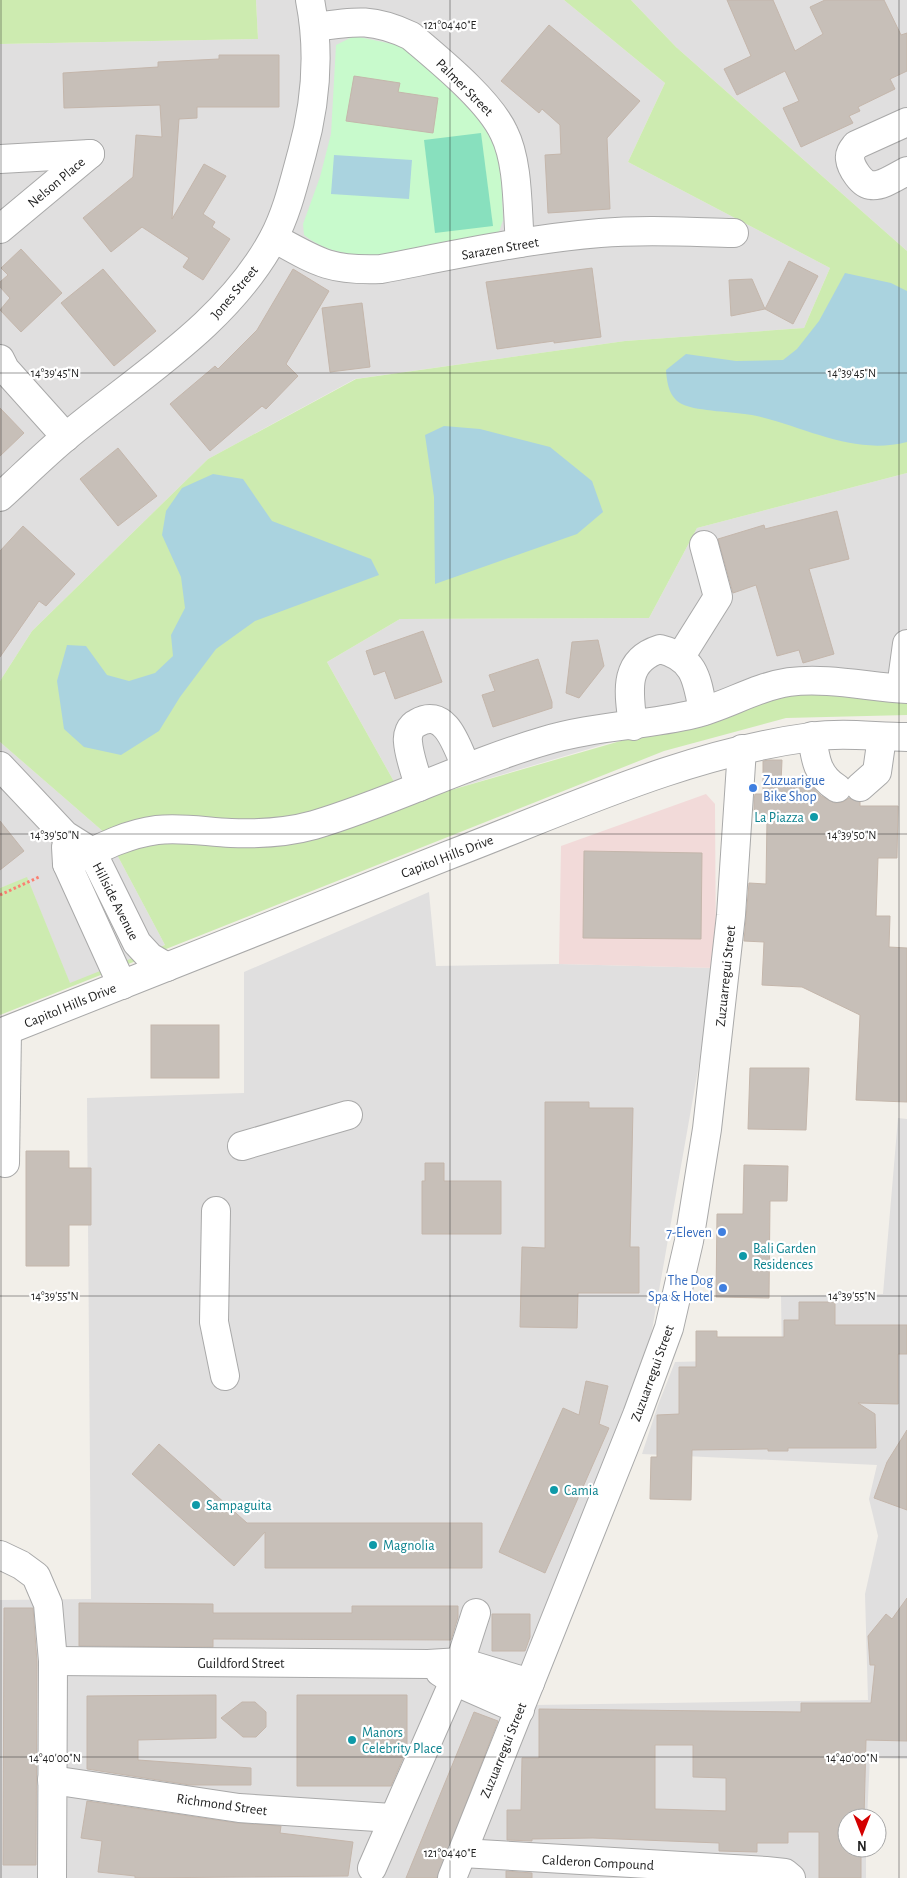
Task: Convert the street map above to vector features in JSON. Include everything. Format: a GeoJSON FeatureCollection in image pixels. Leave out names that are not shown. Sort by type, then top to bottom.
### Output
{"type":"FeatureCollection","features":[{"type":"Feature","properties":{"kind":"street","name":"Jones Street"},"geometry":{"type":"LineString","coordinates":[[0,497],[66,437],[212,320],[254,269],[274,238],[291,194],[308,132],[316,82],[315,27],[310,0]]}},
{"type":"Feature","properties":{"kind":"street","name":"Palmer Street"},"geometry":{"type":"LineString","coordinates":[[315,27],[371,21],[397,29],[411,36],[480,100],[501,126],[512,157],[520,243]]}},
{"type":"Feature","properties":{"kind":"street"},"geometry":{"type":"LineString","coordinates":[[907,122],[856,145],[851,152],[850,160],[862,182],[870,186],[907,171]]}},
{"type":"Feature","properties":{"kind":"street","name":"Nelson Place"},"geometry":{"type":"LineString","coordinates":[[0,159],[90,154],[0,229]]}},
{"type":"Feature","properties":{"kind":"street","name":"Sarazen Street"},"geometry":{"type":"LineString","coordinates":[[274,238],[315,261],[331,267],[354,270],[381,269],[520,243],[601,233],[664,231],[734,233]]}},
{"type":"Feature","properties":{"kind":"street"},"geometry":{"type":"LineString","coordinates":[[0,359],[5,369],[66,437]]}},
{"type":"Feature","properties":{"kind":"street"},"geometry":{"type":"LineString","coordinates":[[681,656],[718,597],[704,545]]}},
{"type":"Feature","properties":{"kind":"street"},"geometry":{"type":"LineString","coordinates":[[67,864],[124,837],[157,830],[233,833],[273,831],[312,825],[419,787],[466,767],[573,733],[633,726],[703,712],[771,686],[791,682],[812,681],[904,688],[907,644]]}},
{"type":"Feature","properties":{"kind":"street"},"geometry":{"type":"LineString","coordinates":[[633,726],[630,695],[634,667],[649,652],[660,649],[681,656],[692,669],[698,684],[703,712]]}},
{"type":"Feature","properties":{"kind":"street"},"geometry":{"type":"LineString","coordinates":[[419,787],[407,741],[410,730],[416,723],[426,720],[437,720],[448,727],[466,767]]}},
{"type":"Feature","properties":{"kind":"street","name":"Capitol Hills Drive"},"geometry":{"type":"LineString","coordinates":[[3,1032],[299,913],[667,771],[742,749],[812,736],[843,734],[895,737]]}},
{"type":"Feature","properties":{"kind":"street"},"geometry":{"type":"LineString","coordinates":[[812,736],[816,764],[829,783],[849,787],[877,772],[895,737]]}},
{"type":"Feature","properties":{"kind":"street","name":"Zuzuarregui Street"},"geometry":{"type":"LineString","coordinates":[[452,1878],[637,1415],[672,1319],[689,1241],[707,1129],[731,915],[742,749]]}},
{"type":"Feature","properties":{"kind":"street","name":"Hillside Avenue"},"geometry":{"type":"LineString","coordinates":[[0,766],[65,835],[92,852],[137,943],[150,957],[167,967]]}},
{"type":"Feature","properties":{"kind":"street","name":"Hillside Avenue"},"geometry":{"type":"LineString","coordinates":[[65,835],[67,864],[122,985]]}},
{"type":"Feature","properties":{"kind":"street"},"geometry":{"type":"LineString","coordinates":[[3,1032],[5,1163]]}},
{"type":"Feature","properties":{"kind":"street"},"geometry":{"type":"LineString","coordinates":[[242,1146],[348,1116]]}},
{"type":"Feature","properties":{"kind":"street"},"geometry":{"type":"LineString","coordinates":[[216,1211],[214,1322],[225,1376]]}},
{"type":"Feature","properties":{"kind":"street"},"geometry":{"type":"LineString","coordinates":[[0,1555],[21,1565],[36,1576],[48,1604],[53,1661],[52,1878]]}},
{"type":"Feature","properties":{"kind":"street"},"geometry":{"type":"LineString","coordinates":[[372,1868],[457,1671],[476,1614]]}},
{"type":"Feature","properties":{"kind":"street","name":"Guildford Street"},"geometry":{"type":"LineString","coordinates":[[53,1661],[428,1664],[457,1671],[530,1683]]}},
{"type":"Feature","properties":{"kind":"street","name":"Guildford Street"},"geometry":{"type":"LineString","coordinates":[[457,1671],[520,1710]]}},
{"type":"Feature","properties":{"kind":"street","name":"Richmond Street"},"geometry":{"type":"LineString","coordinates":[[52,1780],[239,1808],[392,1818]]}},
{"type":"Feature","properties":{"kind":"street","name":"Calderon Compound"},"geometry":{"type":"LineString","coordinates":[[462,1853],[766,1871],[785,1873],[791,1878]]}},
{"type":"Feature","properties":{"kind":"path"},"geometry":{"type":"LineString","coordinates":[[0,896],[39,877]]}},
{"type":"Feature","properties":{"kind":"shaded area"},"geometry":{"type":"Polygon","coordinates":[[[256,0],[564,0],[665,83],[628,162],[830,268],[804,328],[625,341],[355,379],[208,459],[32,631],[0,681],[0,44],[258,39],[256,0]]]}},
{"type":"Feature","properties":{"kind":"shaded area"},"geometry":{"type":"Polygon","coordinates":[[[631,0],[907,0],[907,251],[676,47],[631,0]]]}},
{"type":"Feature","properties":{"kind":"shaded area"},"geometry":{"type":"Polygon","coordinates":[[[907,473],[907,695],[636,735],[406,803],[327,662],[400,619],[649,618],[697,528],[907,473]]]}},
{"type":"Feature","properties":{"kind":"shaded area"},"geometry":{"type":"Polygon","coordinates":[[[0,742],[106,834],[165,945],[70,984],[27,878],[0,888],[0,742]]]}},
{"type":"Feature","properties":{"kind":"shaded area"},"geometry":{"type":"Polygon","coordinates":[[[706,794],[715,804],[716,968],[559,964],[561,846],[706,794]]]}},
{"type":"Feature","properties":{"kind":"shaded area"},"geometry":{"type":"Polygon","coordinates":[[[429,892],[436,966],[559,964],[716,968],[646,1364],[442,1878],[0,1878],[0,1600],[91,1599],[87,1098],[244,1093],[244,972],[429,892]]]}},
{"type":"Feature","properties":{"kind":"shaded area"},"geometry":{"type":"Polygon","coordinates":[[[898,1118],[907,1119],[907,1759],[870,1758],[868,1808],[837,1808],[837,1858],[866,1858],[866,1878],[464,1878],[534,1705],[868,1700],[865,1594],[878,1536],[869,1499],[877,1465],[642,1454],[675,1362],[782,1359],[781,1296],[883,1294],[898,1118]]]}},
{"type":"Feature","properties":{"kind":"green space"},"geometry":{"type":"Polygon","coordinates":[[[0,0],[256,0],[258,39],[0,44],[0,0]]]}},
{"type":"Feature","properties":{"kind":"green space"},"geometry":{"type":"Polygon","coordinates":[[[564,0],[631,0],[676,47],[907,251],[907,473],[697,528],[649,618],[400,619],[327,662],[406,803],[793,691],[907,695],[907,715],[786,718],[664,751],[0,1015],[0,888],[27,877],[70,983],[165,945],[106,834],[0,742],[0,681],[32,631],[208,459],[356,379],[625,341],[804,328],[830,268],[628,162],[665,83],[564,0]]]}},
{"type":"Feature","properties":{"kind":"green space"},"geometry":{"type":"Polygon","coordinates":[[[354,36],[407,47],[476,116],[493,141],[501,171],[503,220],[498,235],[424,250],[372,255],[347,253],[324,247],[304,235],[303,224],[320,177],[331,134],[336,45],[354,36]]]}},
{"type":"Feature","properties":{"kind":"green space"},"geometry":{"type":"Polygon","coordinates":[[[481,133],[493,226],[435,233],[424,140],[481,133]]]}},
{"type":"Feature","properties":{"kind":"water"},"geometry":{"type":"Polygon","coordinates":[[[334,155],[412,160],[409,199],[331,194],[334,155]]]}},
{"type":"Feature","properties":{"kind":"water"},"geometry":{"type":"Polygon","coordinates":[[[845,273],[891,283],[907,291],[907,442],[887,445],[847,443],[752,415],[690,407],[679,402],[672,395],[668,385],[666,370],[686,354],[736,361],[783,360],[797,349],[819,321],[845,273]]]}},
{"type":"Feature","properties":{"kind":"water"},"geometry":{"type":"Polygon","coordinates":[[[444,426],[480,429],[550,447],[592,481],[603,512],[577,534],[435,584],[434,497],[425,435],[444,426]]]}},
{"type":"Feature","properties":{"kind":"water"},"geometry":{"type":"Polygon","coordinates":[[[213,474],[243,479],[272,521],[371,559],[379,575],[255,621],[216,649],[180,697],[159,731],[121,755],[84,747],[64,729],[57,681],[67,645],[86,646],[107,675],[129,681],[155,673],[173,656],[171,635],[185,608],[181,577],[162,535],[166,511],[182,488],[213,474]]]}},
{"type":"Feature","properties":{"kind":"building"},"geometry":{"type":"Polygon","coordinates":[[[727,0],[773,0],[795,51],[823,34],[810,7],[825,0],[884,0],[901,35],[907,33],[907,71],[890,79],[895,89],[858,107],[860,111],[849,116],[853,123],[801,147],[783,108],[799,101],[785,71],[737,95],[724,69],[751,56],[727,0]]]}},
{"type":"Feature","properties":{"kind":"building"},"geometry":{"type":"Polygon","coordinates":[[[549,25],[640,101],[607,138],[610,209],[548,213],[545,155],[561,154],[560,125],[542,109],[539,113],[501,81],[549,25]]]}},
{"type":"Feature","properties":{"kind":"building"},"geometry":{"type":"Polygon","coordinates":[[[219,55],[279,55],[279,107],[197,107],[197,118],[179,119],[172,219],[204,164],[226,176],[203,214],[215,222],[212,227],[230,239],[203,280],[183,267],[189,258],[142,227],[111,252],[83,218],[133,177],[136,135],[162,137],[160,105],[64,108],[63,73],[158,67],[158,62],[219,59],[219,55]]]}},
{"type":"Feature","properties":{"kind":"building"},"geometry":{"type":"Polygon","coordinates":[[[354,76],[400,83],[398,92],[438,98],[433,133],[346,121],[354,76]]]}},
{"type":"Feature","properties":{"kind":"building"},"geometry":{"type":"Polygon","coordinates":[[[21,249],[62,293],[21,332],[0,310],[10,298],[0,287],[0,282],[8,275],[1,268],[21,249]]]}},
{"type":"Feature","properties":{"kind":"building"},"geometry":{"type":"Polygon","coordinates":[[[789,261],[818,276],[793,324],[765,309],[789,261]]]}},
{"type":"Feature","properties":{"kind":"building"},"geometry":{"type":"Polygon","coordinates":[[[592,268],[601,337],[497,349],[486,282],[592,268]]]}},
{"type":"Feature","properties":{"kind":"building"},"geometry":{"type":"Polygon","coordinates":[[[103,269],[156,331],[114,366],[61,303],[103,269]]]}},
{"type":"Feature","properties":{"kind":"building"},"geometry":{"type":"Polygon","coordinates":[[[293,269],[329,291],[286,364],[298,376],[266,409],[262,406],[210,451],[170,404],[215,366],[218,369],[257,330],[293,269]]]}},
{"type":"Feature","properties":{"kind":"building"},"geometry":{"type":"Polygon","coordinates":[[[752,279],[765,309],[731,316],[729,280],[752,279]]]}},
{"type":"Feature","properties":{"kind":"building"},"geometry":{"type":"Polygon","coordinates":[[[362,303],[370,367],[330,372],[322,308],[362,303]]]}},
{"type":"Feature","properties":{"kind":"building"},"geometry":{"type":"Polygon","coordinates":[[[0,408],[24,433],[0,456],[0,408]]]}},
{"type":"Feature","properties":{"kind":"building"},"geometry":{"type":"Polygon","coordinates":[[[118,448],[157,496],[118,526],[80,479],[118,448]]]}},
{"type":"Feature","properties":{"kind":"building"},"geometry":{"type":"Polygon","coordinates":[[[837,511],[849,559],[809,569],[834,654],[803,663],[799,650],[777,656],[756,585],[733,593],[718,539],[764,525],[765,529],[837,511]]]}},
{"type":"Feature","properties":{"kind":"building"},"geometry":{"type":"Polygon","coordinates":[[[23,526],[75,574],[46,606],[39,601],[0,657],[0,551],[23,526]]]}},
{"type":"Feature","properties":{"kind":"building"},"geometry":{"type":"Polygon","coordinates":[[[423,631],[442,682],[395,699],[385,671],[374,675],[366,651],[423,631]]]}},
{"type":"Feature","properties":{"kind":"building"},"geometry":{"type":"Polygon","coordinates":[[[598,640],[604,666],[579,698],[566,693],[572,642],[598,640]]]}},
{"type":"Feature","properties":{"kind":"building"},"geometry":{"type":"Polygon","coordinates":[[[538,659],[552,702],[552,708],[493,727],[482,695],[495,691],[489,675],[538,659]]]}},
{"type":"Feature","properties":{"kind":"building"},"geometry":{"type":"Polygon","coordinates":[[[782,760],[781,783],[810,784],[821,796],[835,803],[843,802],[849,798],[860,802],[860,806],[898,806],[897,858],[878,858],[876,916],[890,916],[889,947],[907,948],[907,1102],[856,1100],[860,1015],[802,987],[762,985],[764,942],[744,941],[749,883],[766,884],[767,818],[754,818],[754,800],[755,794],[763,794],[763,761],[782,760]]]}},
{"type":"Feature","properties":{"kind":"building"},"geometry":{"type":"Polygon","coordinates":[[[0,821],[24,851],[0,870],[0,821]]]}},
{"type":"Feature","properties":{"kind":"building"},"geometry":{"type":"Polygon","coordinates":[[[584,851],[702,853],[701,939],[583,938],[584,851]]]}},
{"type":"Feature","properties":{"kind":"building"},"geometry":{"type":"Polygon","coordinates":[[[151,1025],[219,1025],[219,1078],[151,1078],[151,1025]]]}},
{"type":"Feature","properties":{"kind":"building"},"geometry":{"type":"Polygon","coordinates":[[[750,1068],[809,1068],[806,1130],[748,1129],[750,1068]]]}},
{"type":"Feature","properties":{"kind":"building"},"geometry":{"type":"Polygon","coordinates":[[[545,1102],[589,1102],[589,1108],[633,1108],[630,1247],[639,1247],[639,1293],[578,1293],[577,1328],[520,1327],[522,1247],[545,1248],[545,1102]]]}},
{"type":"Feature","properties":{"kind":"building"},"geometry":{"type":"Polygon","coordinates":[[[26,1151],[69,1151],[69,1168],[91,1168],[91,1225],[69,1225],[69,1266],[26,1266],[26,1151]]]}},
{"type":"Feature","properties":{"kind":"building"},"geometry":{"type":"Polygon","coordinates":[[[425,1163],[444,1163],[444,1181],[501,1181],[501,1234],[422,1234],[422,1181],[425,1181],[425,1163]]]}},
{"type":"Feature","properties":{"kind":"building","name":"Bali Garden Residences"},"geometry":{"type":"Polygon","coordinates":[[[744,1165],[788,1166],[787,1201],[770,1201],[769,1298],[716,1297],[717,1214],[743,1214],[744,1165]]]}},
{"type":"Feature","properties":{"kind":"building"},"geometry":{"type":"Polygon","coordinates":[[[799,1302],[835,1302],[835,1325],[907,1325],[907,1354],[898,1354],[898,1404],[858,1403],[875,1414],[876,1448],[788,1448],[788,1451],[768,1451],[768,1449],[692,1450],[691,1500],[650,1499],[651,1457],[657,1457],[657,1415],[679,1414],[679,1367],[696,1367],[696,1331],[717,1331],[717,1337],[784,1337],[784,1320],[799,1320],[799,1302]]]}},
{"type":"Feature","properties":{"kind":"building","name":"Camia"},"geometry":{"type":"Polygon","coordinates":[[[586,1381],[608,1386],[599,1424],[609,1428],[545,1573],[499,1552],[563,1408],[579,1415],[586,1381]]]}},
{"type":"Feature","properties":{"kind":"building"},"geometry":{"type":"Polygon","coordinates":[[[907,1430],[907,1510],[874,1498],[887,1462],[907,1430]]]}},
{"type":"Feature","properties":{"kind":"building","name":"Magnolia"},"geometry":{"type":"Polygon","coordinates":[[[159,1444],[247,1523],[482,1523],[482,1568],[265,1568],[265,1532],[234,1566],[132,1474],[159,1444]]]}},
{"type":"Feature","properties":{"kind":"building"},"geometry":{"type":"Polygon","coordinates":[[[907,1598],[907,1741],[866,1740],[864,1808],[837,1808],[837,1858],[861,1858],[861,1878],[819,1878],[819,1832],[788,1832],[788,1843],[757,1843],[757,1852],[719,1851],[719,1843],[593,1838],[532,1839],[532,1841],[507,1840],[507,1810],[521,1810],[522,1758],[539,1758],[539,1709],[801,1712],[801,1703],[871,1703],[875,1665],[870,1665],[868,1636],[886,1614],[892,1619],[907,1598]],[[655,1745],[655,1809],[726,1811],[726,1778],[693,1777],[693,1745],[655,1745]]]}},
{"type":"Feature","properties":{"kind":"building"},"geometry":{"type":"Polygon","coordinates":[[[79,1603],[213,1604],[213,1613],[352,1613],[352,1606],[458,1606],[458,1617],[451,1640],[213,1639],[213,1647],[79,1646],[79,1603]]]}},
{"type":"Feature","properties":{"kind":"building"},"geometry":{"type":"Polygon","coordinates":[[[4,1608],[33,1608],[37,1662],[36,1865],[3,1865],[4,1608]]]}},
{"type":"Feature","properties":{"kind":"building"},"geometry":{"type":"Polygon","coordinates":[[[492,1614],[530,1614],[530,1637],[525,1651],[492,1651],[492,1614]]]}},
{"type":"Feature","properties":{"kind":"building"},"geometry":{"type":"Polygon","coordinates":[[[216,1695],[216,1738],[138,1740],[138,1760],[251,1768],[251,1785],[190,1785],[87,1769],[87,1696],[216,1695]]]}},
{"type":"Feature","properties":{"kind":"building","name":"Manors Celebrity Place"},"geometry":{"type":"Polygon","coordinates":[[[297,1695],[407,1695],[407,1749],[391,1786],[297,1786],[297,1695]]]}},
{"type":"Feature","properties":{"kind":"building"},"geometry":{"type":"Polygon","coordinates":[[[242,1702],[255,1702],[266,1712],[266,1727],[256,1737],[243,1737],[221,1718],[242,1702]]]}},
{"type":"Feature","properties":{"kind":"building"},"geometry":{"type":"Polygon","coordinates":[[[474,1712],[498,1721],[437,1878],[406,1878],[474,1712]]]}},
{"type":"Feature","properties":{"kind":"building"},"geometry":{"type":"Polygon","coordinates":[[[87,1801],[237,1823],[281,1826],[280,1833],[353,1842],[348,1876],[135,1878],[135,1876],[98,1872],[102,1841],[81,1838],[87,1801]]]}},
{"type":"Feature","properties":{"kind":"building"},"geometry":{"type":"Polygon","coordinates":[[[506,1871],[532,1873],[532,1878],[506,1878],[506,1871]]]}},
{"type":"Feature","properties":{"kind":"place","name":"Zuzuarigue Bike Shop"},"geometry":{"type":"Point","coordinates":[753,788]}},
{"type":"Feature","properties":{"kind":"place","name":"La Piazza"},"geometry":{"type":"Point","coordinates":[814,817]}},
{"type":"Feature","properties":{"kind":"place","name":"7-Eleven"},"geometry":{"type":"Point","coordinates":[722,1232]}},
{"type":"Feature","properties":{"kind":"place","name":"Bali Garden Residences"},"geometry":{"type":"Point","coordinates":[743,1256]}},
{"type":"Feature","properties":{"kind":"place","name":"The Dog Spa & Hotel"},"geometry":{"type":"Point","coordinates":[723,1288]}},
{"type":"Feature","properties":{"kind":"place","name":"Camia"},"geometry":{"type":"Point","coordinates":[554,1490]}},
{"type":"Feature","properties":{"kind":"place","name":"Sampaguita"},"geometry":{"type":"Point","coordinates":[196,1505]}},
{"type":"Feature","properties":{"kind":"place","name":"Magnolia"},"geometry":{"type":"Point","coordinates":[373,1545]}},
{"type":"Feature","properties":{"kind":"place","name":"Manors Celebrity Place"},"geometry":{"type":"Point","coordinates":[352,1740]}}]}
